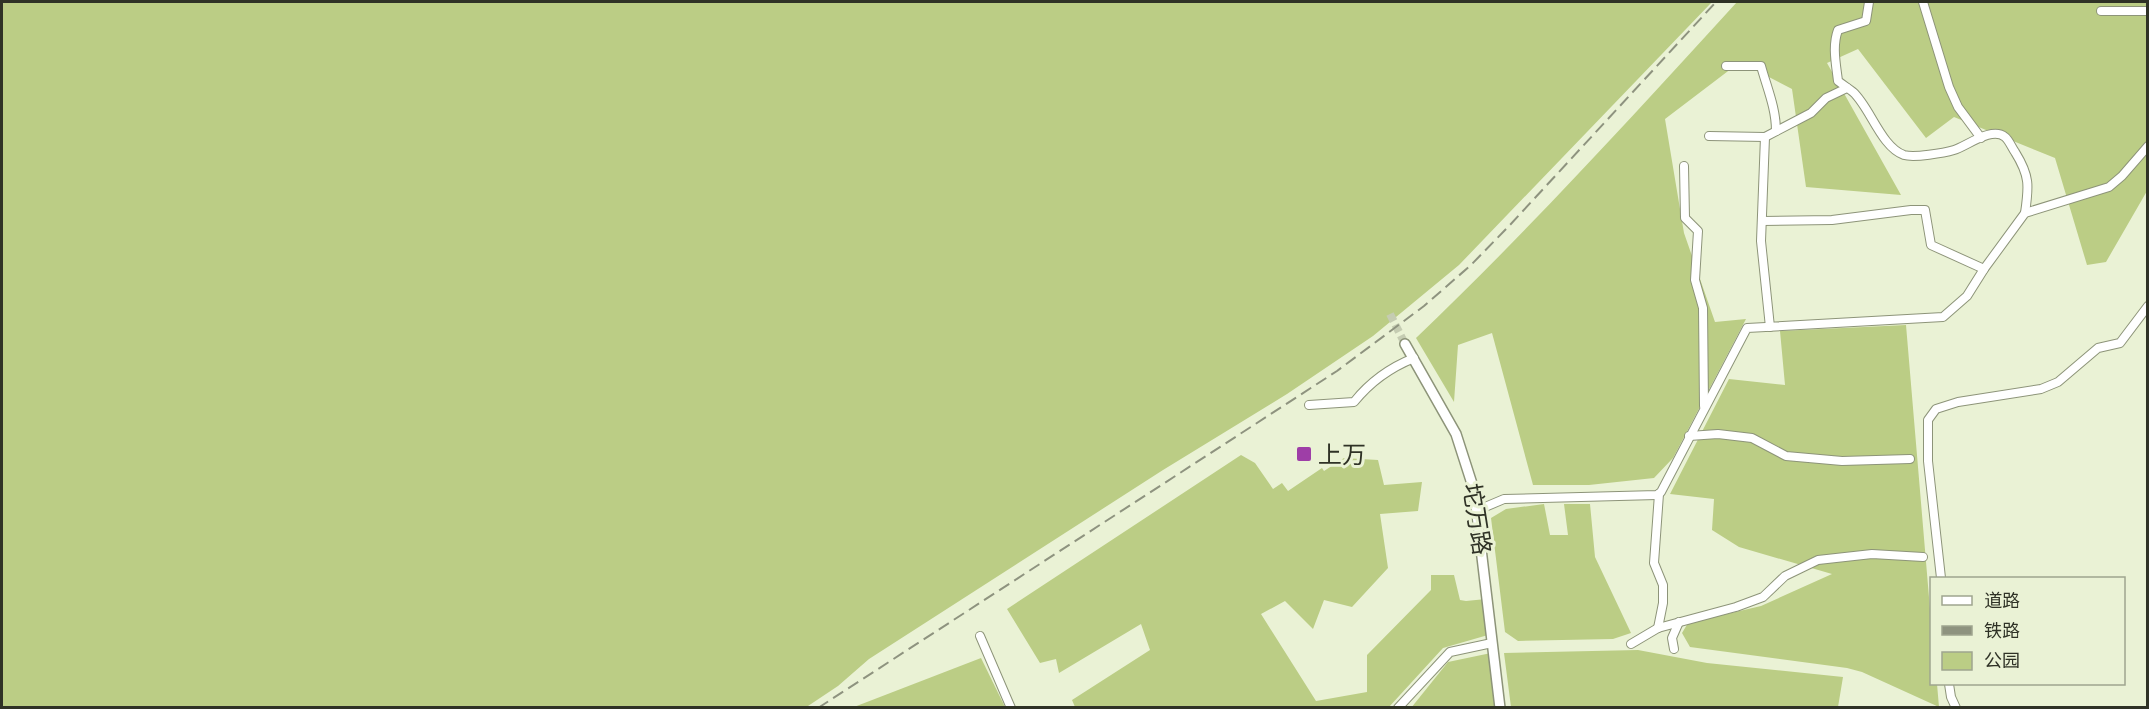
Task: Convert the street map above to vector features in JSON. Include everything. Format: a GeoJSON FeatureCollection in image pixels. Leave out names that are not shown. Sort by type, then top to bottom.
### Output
{"type":"FeatureCollection","features":[{"type":"Feature","properties":{"kind":"main road","name":"坨万路"},"geometry":{"type":"LineString","coordinates":[[1405,344],[1462,448],[1474,490],[1500,708]]}},
{"type":"Feature","properties":{"kind":"street"},"geometry":{"type":"LineString","coordinates":[[1658,628],[1663,603],[1663,585],[1654,563],[1659,494],[1747,328],[1943,317],[1967,296],[1984,268],[2025,213],[2028,193],[2026,169],[2006,137],[1999,134],[1987,135],[1954,150],[1914,156],[1905,155],[1896,151],[1886,140],[1853,92],[1838,81],[1834,54],[1835,37],[1838,30],[1866,21],[1869,2]]}},
{"type":"Feature","properties":{"kind":"street"},"geometry":{"type":"LineString","coordinates":[[1923,2],[1949,87],[1958,107],[1981,138]]}},
{"type":"Feature","properties":{"kind":"street"},"geometry":{"type":"LineString","coordinates":[[2101,11],[2148,11]]}},
{"type":"Feature","properties":{"kind":"street"},"geometry":{"type":"LineString","coordinates":[[1726,66],[1761,66],[1776,113],[1776,131]]}},
{"type":"Feature","properties":{"kind":"street"},"geometry":{"type":"LineString","coordinates":[[1709,136],[1765,137],[1811,113],[1826,99],[1847,88]]}},
{"type":"Feature","properties":{"kind":"street"},"geometry":{"type":"LineString","coordinates":[[1765,137],[1761,241],[1770,327]]}},
{"type":"Feature","properties":{"kind":"street"},"geometry":{"type":"LineString","coordinates":[[2025,213],[2109,187],[2122,176],[2148,146]]}},
{"type":"Feature","properties":{"kind":"street"},"geometry":{"type":"LineString","coordinates":[[1684,166],[1685,218],[1698,231],[1695,280],[1702,308],[1704,408]]}},
{"type":"Feature","properties":{"kind":"street"},"geometry":{"type":"LineString","coordinates":[[1762,221],[1833,220],[1925,210],[1931,245],[1984,268]]}},
{"type":"Feature","properties":{"kind":"street"},"geometry":{"type":"LineString","coordinates":[[1941,577],[1928,461],[1928,420],[1936,409],[1958,402],[2041,389],[2058,382],[2098,348],[2120,343],[2148,306]]}},
{"type":"Feature","properties":{"kind":"street"},"geometry":{"type":"LineString","coordinates":[[1309,405],[1354,402],[1366,387],[1383,374],[1414,358]]}},
{"type":"Feature","properties":{"kind":"street"},"geometry":{"type":"LineString","coordinates":[[1689,436],[1718,434],[1752,438],[1786,456],[1842,461],[1910,459]]}},
{"type":"Feature","properties":{"kind":"street"},"geometry":{"type":"LineString","coordinates":[[1478,510],[1504,499],[1659,494]]}},
{"type":"Feature","properties":{"kind":"street"},"geometry":{"type":"LineString","coordinates":[[1632,644],[1658,628],[1736,607],[1762,597],[1785,576],[1818,560],[1872,554],[1923,557]]}},
{"type":"Feature","properties":{"kind":"street"},"geometry":{"type":"LineString","coordinates":[[1674,649],[1672,638],[1679,622]]}},
{"type":"Feature","properties":{"kind":"street"},"geometry":{"type":"LineString","coordinates":[[980,636],[1011,708]]}},
{"type":"Feature","properties":{"kind":"street"},"geometry":{"type":"LineString","coordinates":[[1398,708],[1450,652],[1492,644]]}},
{"type":"Feature","properties":{"kind":"street"},"geometry":{"type":"LineString","coordinates":[[1949,685],[1951,698],[1956,708]]}},
{"type":"Feature","properties":{"kind":"green space"},"geometry":{"type":"Polygon","coordinates":[[[2,2],[1712,2],[1459,265],[1373,336],[1287,394],[1163,470],[869,659],[838,686],[805,708],[2,707],[2,2]]]}},
{"type":"Feature","properties":{"kind":"green space"},"geometry":{"type":"Polygon","coordinates":[[[1737,2],[2147,2],[2147,191],[2106,262],[2087,265],[2055,158],[1954,117],[1926,138],[1858,49],[1827,63],[1901,195],[1806,187],[1792,89],[1740,62],[1665,119],[1684,233],[1715,322],[1746,319],[1673,458],[1654,478],[1589,485],[1533,485],[1492,333],[1458,345],[1454,402],[1416,338],[1539,215],[1737,2]]]}},
{"type":"Feature","properties":{"kind":"green space"},"geometry":{"type":"Polygon","coordinates":[[[1906,325],[1930,609],[1930,685],[1937,685],[1939,707],[1862,672],[1847,668],[1690,647],[1682,633],[1688,623],[1761,606],[1832,574],[1739,547],[1712,530],[1714,499],[1670,494],[1729,379],[1785,385],[1780,331],[1906,325]]]}},
{"type":"Feature","properties":{"kind":"green space"},"geometry":{"type":"Polygon","coordinates":[[[1241,455],[1255,463],[1273,489],[1282,483],[1288,491],[1322,468],[1324,471],[1344,458],[1378,460],[1384,485],[1422,482],[1418,511],[1380,514],[1388,568],[1352,607],[1324,600],[1313,629],[1285,601],[1261,614],[1316,701],[1367,692],[1367,655],[1431,590],[1431,575],[1454,575],[1460,600],[1486,599],[1488,635],[1443,648],[1389,707],[1075,707],[1072,700],[1150,650],[1141,624],[1059,673],[1056,659],[1040,663],[1007,609],[1241,455]]]}},
{"type":"Feature","properties":{"kind":"green space"},"geometry":{"type":"Polygon","coordinates":[[[1544,504],[1550,535],[1568,535],[1564,504],[1590,504],[1595,557],[1631,633],[1613,639],[1518,641],[1505,632],[1491,518],[1506,509],[1544,504]]]}},
{"type":"Feature","properties":{"kind":"green space"},"geometry":{"type":"Polygon","coordinates":[[[1638,650],[1707,663],[1843,677],[1838,707],[1511,707],[1504,653],[1638,650]]]}},
{"type":"Feature","properties":{"kind":"green space"},"geometry":{"type":"Polygon","coordinates":[[[1491,653],[1496,707],[1411,708],[1448,662],[1491,653]]]}},
{"type":"Feature","properties":{"kind":"green space"},"geometry":{"type":"Polygon","coordinates":[[[981,658],[1005,707],[854,707],[981,658]]]}},
{"type":"Feature","properties":{"kind":"tunnel"},"geometry":{"type":"LineString","coordinates":[[1390,314],[1405,344]]}},
{"type":"Feature","properties":{"kind":"railway"},"geometry":{"type":"LineString","coordinates":[[818,708],[1337,371],[1424,306],[1471,265],[1509,226],[1716,2]]}},
{"type":"Feature","properties":{"kind":"place","name":"上万"},"geometry":{"type":"Point","coordinates":[1304,454]}}]}
